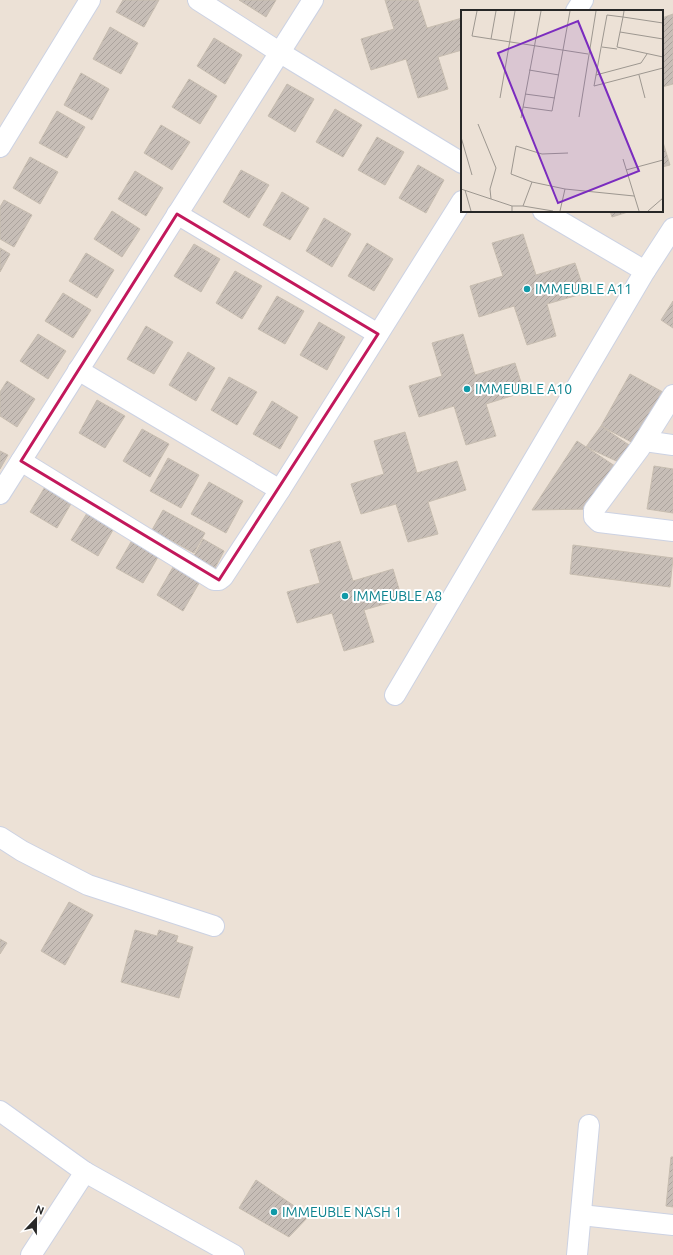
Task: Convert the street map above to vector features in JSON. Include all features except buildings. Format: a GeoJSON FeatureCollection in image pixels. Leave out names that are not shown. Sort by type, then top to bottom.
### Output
{"type":"FeatureCollection","features":[{"type":"Feature","properties":{"kind":"street"},"geometry":{"type":"LineString","coordinates":[[0,147],[90,0]]}},
{"type":"Feature","properties":{"kind":"street"},"geometry":{"type":"LineString","coordinates":[[198,0],[279,52],[461,162]]}},
{"type":"Feature","properties":{"kind":"street"},"geometry":{"type":"LineString","coordinates":[[0,494],[313,0]]}},
{"type":"Feature","properties":{"kind":"street"},"geometry":{"type":"LineString","coordinates":[[577,10],[583,0]]}},
{"type":"Feature","properties":{"kind":"street"},"geometry":{"type":"LineString","coordinates":[[20,461],[214,580],[219,580],[223,577],[280,490],[461,203]]}},
{"type":"Feature","properties":{"kind":"street"},"geometry":{"type":"LineString","coordinates":[[545,212],[645,271]]}},
{"type":"Feature","properties":{"kind":"street"},"geometry":{"type":"LineString","coordinates":[[177,214],[378,334]]}},
{"type":"Feature","properties":{"kind":"street"},"geometry":{"type":"LineString","coordinates":[[395,695],[645,271],[673,228]]}},
{"type":"Feature","properties":{"kind":"street"},"geometry":{"type":"LineString","coordinates":[[78,370],[280,490]]}},
{"type":"Feature","properties":{"kind":"street"},"geometry":{"type":"LineString","coordinates":[[673,395],[645,441],[594,510],[594,517],[599,522],[673,531]]}},
{"type":"Feature","properties":{"kind":"street"},"geometry":{"type":"LineString","coordinates":[[645,441],[673,445]]}},
{"type":"Feature","properties":{"kind":"street"},"geometry":{"type":"LineString","coordinates":[[0,837],[22,851],[88,884],[214,926]]}},
{"type":"Feature","properties":{"kind":"street"},"geometry":{"type":"LineString","coordinates":[[0,1111],[85,1172],[234,1255]]}},
{"type":"Feature","properties":{"kind":"street"},"geometry":{"type":"LineString","coordinates":[[577,1255],[589,1125]]}},
{"type":"Feature","properties":{"kind":"street"},"geometry":{"type":"LineString","coordinates":[[31,1255],[85,1172]]}},
{"type":"Feature","properties":{"kind":"street"},"geometry":{"type":"LineString","coordinates":[[581,1215],[673,1225]]}},
{"type":"Feature","properties":{"kind":"highlighted area"},"geometry":{"type":"Polygon","coordinates":[[[177,214],[378,334],[219,580],[21,461],[177,214]]]}},
{"type":"Feature","properties":{"kind":"place","name":"IMMEUBLE A11"},"geometry":{"type":"Point","coordinates":[527,289]}},
{"type":"Feature","properties":{"kind":"place","name":"IMMEUBLE A10"},"geometry":{"type":"Point","coordinates":[467,389]}},
{"type":"Feature","properties":{"kind":"place","name":"IMMEUBLE A8"},"geometry":{"type":"Point","coordinates":[345,596]}},
{"type":"Feature","properties":{"kind":"place","name":"IMMEUBLE NASH 1"},"geometry":{"type":"Point","coordinates":[274,1212]}}]}
